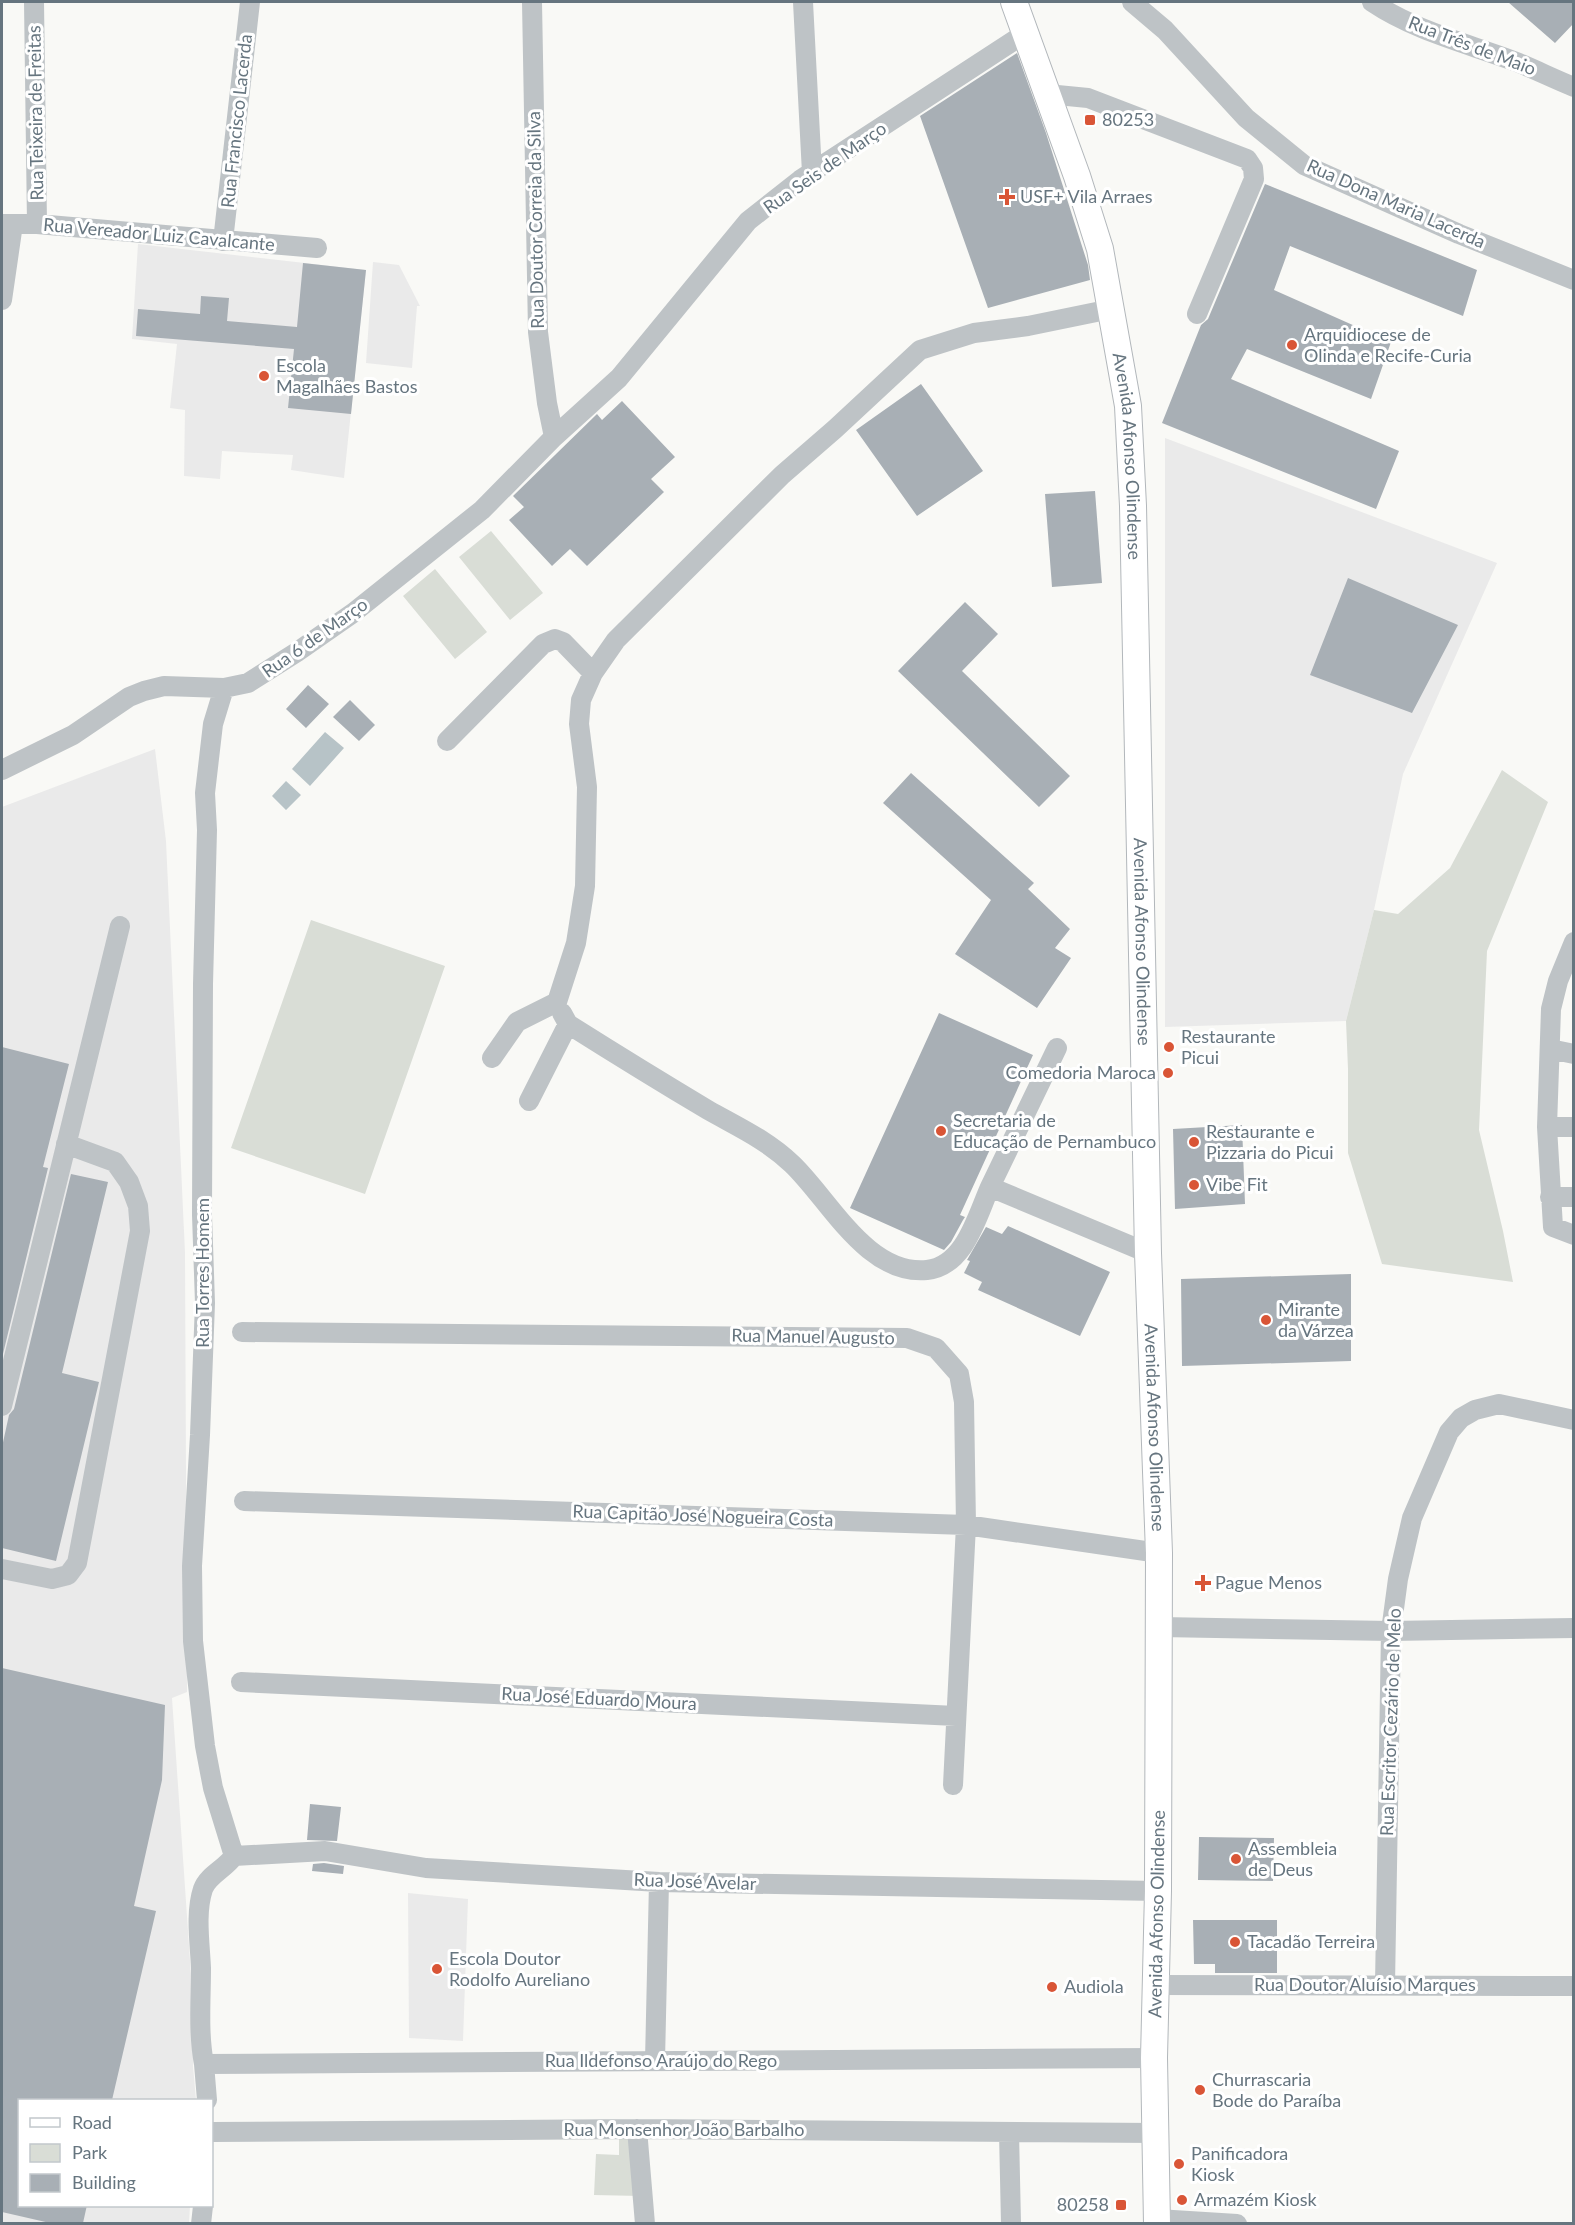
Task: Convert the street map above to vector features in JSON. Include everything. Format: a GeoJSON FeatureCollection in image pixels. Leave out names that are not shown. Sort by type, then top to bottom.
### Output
{"type":"FeatureCollection","features":[{"type":"Feature","properties":{"kind":"main road","name":"Avenida Afonso Olindense"},"geometry":{"type":"LineString","coordinates":[[1014,2],[1077,176],[1100,249],[1128,406],[1133,507],[1149,1252],[1160,1553],[1158,1891],[1154,2058],[1157,2221]]}},
{"type":"Feature","properties":{"kind":"street","name":"Rua Teixeira de Freitas"},"geometry":{"type":"LineString","coordinates":[[34,2],[38,224]]}},
{"type":"Feature","properties":{"kind":"street","name":"Rua Francisco Lacerda"},"geometry":{"type":"LineString","coordinates":[[223,241],[250,2]]}},
{"type":"Feature","properties":{"kind":"street","name":"Rua Doutor Correia da Silva"},"geometry":{"type":"LineString","coordinates":[[532,2],[538,332],[554,437]]}},
{"type":"Feature","properties":{"kind":"street"},"geometry":{"type":"LineString","coordinates":[[803,2],[812,173]]}},
{"type":"Feature","properties":{"kind":"street","name":"Rua Dona Maria Lacerda"},"geometry":{"type":"LineString","coordinates":[[1132,2],[1165,30],[1246,118],[1304,165],[1459,234],[1574,280]]}},
{"type":"Feature","properties":{"kind":"street","name":"Rua Três de Maio"},"geometry":{"type":"LineString","coordinates":[[1372,2],[1390,14],[1457,42],[1514,61],[1574,87]]}},
{"type":"Feature","properties":{"kind":"street","name":"Rua Seis de Março"},"geometry":{"type":"LineString","coordinates":[[554,437],[618,378],[748,221],[812,173],[1024,34]]}},
{"type":"Feature","properties":{"kind":"street"},"geometry":{"type":"LineString","coordinates":[[1047,94],[1088,99],[1247,159],[1253,168],[1254,178],[1197,314]]}},
{"type":"Feature","properties":{"kind":"street","name":"Rua Vereador Luiz Cavalcante"},"geometry":{"type":"LineString","coordinates":[[8,224],[38,224],[317,248]]}},
{"type":"Feature","properties":{"kind":"street"},"geometry":{"type":"LineString","coordinates":[[2,300],[8,224]]}},
{"type":"Feature","properties":{"kind":"street"},"geometry":{"type":"LineString","coordinates":[[1057,1048],[957,1255],[942,1265],[928,1270],[907,1268],[879,1258],[856,1238],[832,1212],[806,1177],[777,1149],[568,1024],[557,1002],[576,943],[585,886],[587,787],[579,724],[581,700],[593,673],[616,640],[782,475],[920,350],[974,333],[1028,326],[1111,309]]}},
{"type":"Feature","properties":{"kind":"street","name":"Rua 6 de Março"},"geometry":{"type":"LineString","coordinates":[[2,770],[73,735],[129,697],[144,691],[164,686],[224,688],[248,683],[266,673],[353,613],[482,510],[554,437]]}},
{"type":"Feature","properties":{"kind":"street"},"geometry":{"type":"LineString","coordinates":[[447,741],[543,644],[555,639],[563,642],[593,673]]}},
{"type":"Feature","properties":{"kind":"street","name":"Rua Torres Homem"},"geometry":{"type":"LineString","coordinates":[[224,688],[213,724],[205,793],[207,830],[203,984],[202,1215],[205,1303],[192,1566],[193,1641],[205,1746],[213,1788],[234,1856]]}},
{"type":"Feature","properties":{"kind":"street"},"geometry":{"type":"LineString","coordinates":[[2,1406],[120,926]]}},
{"type":"Feature","properties":{"kind":"street"},"geometry":{"type":"LineString","coordinates":[[1571,953],[1558,981],[1551,1009],[1547,1127],[1553,1227],[1574,1235]]}},
{"type":"Feature","properties":{"kind":"street"},"geometry":{"type":"LineString","coordinates":[[492,1058],[517,1022],[557,1002]]}},
{"type":"Feature","properties":{"kind":"street"},"geometry":{"type":"LineString","coordinates":[[529,1101],[568,1024]]}},
{"type":"Feature","properties":{"kind":"street"},"geometry":{"type":"LineString","coordinates":[[1550,1049],[1574,1054]]}},
{"type":"Feature","properties":{"kind":"street"},"geometry":{"type":"LineString","coordinates":[[1547,1127],[1574,1127]]}},
{"type":"Feature","properties":{"kind":"street"},"geometry":{"type":"LineString","coordinates":[[2,1569],[52,1579],[68,1575],[77,1563],[140,1231],[138,1206],[129,1182],[115,1162],[66,1144]]}},
{"type":"Feature","properties":{"kind":"street"},"geometry":{"type":"LineString","coordinates":[[990,1187],[1149,1252]]}},
{"type":"Feature","properties":{"kind":"street"},"geometry":{"type":"LineString","coordinates":[[1550,1197],[1574,1197]]}},
{"type":"Feature","properties":{"kind":"street","name":"Rua Manuel Augusto"},"geometry":{"type":"LineString","coordinates":[[242,1332],[907,1338],[936,1348],[958,1374],[964,1402],[966,1525],[953,1785]]}},
{"type":"Feature","properties":{"kind":"street","name":"Rua Escritor Cezário de Melo"},"geometry":{"type":"LineString","coordinates":[[1385,1984],[1391,1631],[1398,1579],[1412,1518],[1449,1432],[1461,1418],[1475,1410],[1499,1404],[1574,1420]]}},
{"type":"Feature","properties":{"kind":"street","name":"Rua Capitão José Nogueira Costa"},"geometry":{"type":"LineString","coordinates":[[244,1501],[966,1525],[1160,1553]]}},
{"type":"Feature","properties":{"kind":"street"},"geometry":{"type":"LineString","coordinates":[[1160,1627],[1391,1631],[1574,1628]]}},
{"type":"Feature","properties":{"kind":"street","name":"Rua José Eduardo Moura"},"geometry":{"type":"LineString","coordinates":[[241,1682],[956,1716]]}},
{"type":"Feature","properties":{"kind":"street","name":"Rua José Avelar"},"geometry":{"type":"LineString","coordinates":[[234,1856],[325,1851],[426,1868],[659,1882],[1158,1891]]}},
{"type":"Feature","properties":{"kind":"street"},"geometry":{"type":"LineString","coordinates":[[207,2099],[199,2016],[202,1890],[208,1880],[227,1865],[234,1856]]}},
{"type":"Feature","properties":{"kind":"street"},"geometry":{"type":"LineString","coordinates":[[655,2061],[659,1882]]}},
{"type":"Feature","properties":{"kind":"street","name":"Rua Doutor Aluísio Marques"},"geometry":{"type":"LineString","coordinates":[[1156,1985],[1574,1986]]}},
{"type":"Feature","properties":{"kind":"street","name":"Rua Ildefonso Araújo do Rego"},"geometry":{"type":"LineString","coordinates":[[204,2064],[1154,2058]]}},
{"type":"Feature","properties":{"kind":"street"},"geometry":{"type":"LineString","coordinates":[[637,2129],[645,2223]]}},
{"type":"Feature","properties":{"kind":"street","name":"Rua Monsenhor João Barbalho"},"geometry":{"type":"LineString","coordinates":[[213,2132],[637,2129],[1156,2133]]}},
{"type":"Feature","properties":{"kind":"street"},"geometry":{"type":"LineString","coordinates":[[1009,2132],[1011,2223]]}},
{"type":"Feature","properties":{"kind":"street"},"geometry":{"type":"LineString","coordinates":[[201,2223],[203,2207]]}},
{"type":"Feature","properties":{"kind":"street"},"geometry":{"type":"LineString","coordinates":[[1157,2221],[1237,2223]]}},
{"type":"Feature","properties":{"kind":"shaded area","name":"Escola Magalhães Bastos"},"geometry":{"type":"Polygon","coordinates":[[[138,244],[366,270],[344,478],[291,470],[293,455],[222,451],[220,479],[184,476],[185,410],[170,408],[177,344],[132,339],[138,244]]]}},
{"type":"Feature","properties":{"kind":"shaded area"},"geometry":{"type":"Polygon","coordinates":[[[373,262],[399,265],[420,306],[417,306],[412,368],[366,363],[373,262]]]}},
{"type":"Feature","properties":{"kind":"shaded area"},"geometry":{"type":"Polygon","coordinates":[[[1165,438],[1497,563],[1403,774],[1374,910],[1346,1021],[1165,1027],[1165,438]]]}},
{"type":"Feature","properties":{"kind":"shaded area"},"geometry":{"type":"Polygon","coordinates":[[[325,732],[344,748],[310,786],[292,769],[325,732]]]}},
{"type":"Feature","properties":{"kind":"shaded area"},"geometry":{"type":"Polygon","coordinates":[[[155,749],[166,841],[185,1253],[187,1692],[172,1698],[195,2033],[193,2066],[196,2099],[18,2099],[18,2207],[190,2207],[189,2223],[2,2224],[2,807],[155,749]]]}},
{"type":"Feature","properties":{"kind":"shaded area"},"geometry":{"type":"Polygon","coordinates":[[[286,781],[301,795],[286,810],[272,796],[286,781]]]}},
{"type":"Feature","properties":{"kind":"shaded area","name":"Escola Doutor Rodolfo Aureliano"},"geometry":{"type":"Polygon","coordinates":[[[408,1893],[468,1899],[463,2041],[409,2038],[408,1893]]]}},
{"type":"Feature","properties":{"kind":"green space"},"geometry":{"type":"Polygon","coordinates":[[[491,531],[543,593],[510,620],[459,557],[491,531]]]}},
{"type":"Feature","properties":{"kind":"green space"},"geometry":{"type":"Polygon","coordinates":[[[435,569],[487,632],[455,659],[403,596],[435,569]]]}},
{"type":"Feature","properties":{"kind":"green space"},"geometry":{"type":"Polygon","coordinates":[[[1502,770],[1548,802],[1487,951],[1479,1130],[1513,1282],[1382,1264],[1348,1153],[1346,1021],[1374,910],[1398,914],[1450,868],[1502,770]]]}},
{"type":"Feature","properties":{"kind":"green space"},"geometry":{"type":"Polygon","coordinates":[[[311,920],[445,966],[365,1194],[231,1148],[311,920]]]}},
{"type":"Feature","properties":{"kind":"green space"},"geometry":{"type":"Polygon","coordinates":[[[619,2132],[629,2133],[641,2196],[594,2195],[596,2154],[619,2155],[619,2132]]]}},
{"type":"Feature","properties":{"kind":"building"},"geometry":{"type":"Polygon","coordinates":[[[1508,2],[1574,2],[1574,23],[1555,43],[1508,2]]]}},
{"type":"Feature","properties":{"kind":"building","name":"USF+ Vila Arraes"},"geometry":{"type":"Polygon","coordinates":[[[1017,53],[1046,133],[1088,265],[1090,280],[988,308],[920,116],[1017,53]]]}},
{"type":"Feature","properties":{"kind":"building","name":"Arquidiocese de Olinda e Recife-Curia"},"geometry":{"type":"Polygon","coordinates":[[[1265,184],[1477,270],[1463,316],[1290,246],[1274,290],[1391,342],[1371,399],[1247,349],[1231,379],[1399,451],[1376,509],[1162,423],[1201,325],[1208,319],[1265,184]]]}},
{"type":"Feature","properties":{"kind":"building"},"geometry":{"type":"Polygon","coordinates":[[[303,263],[366,270],[351,414],[288,408],[294,349],[136,336],[138,309],[200,314],[201,296],[229,298],[227,321],[297,327],[303,263]]]}},
{"type":"Feature","properties":{"kind":"building"},"geometry":{"type":"Polygon","coordinates":[[[921,384],[983,471],[917,516],[856,430],[921,384]]]}},
{"type":"Feature","properties":{"kind":"building"},"geometry":{"type":"Polygon","coordinates":[[[622,401],[675,457],[651,479],[664,492],[587,566],[570,549],[552,566],[509,520],[524,507],[513,496],[597,414],[602,420],[622,401]]]}},
{"type":"Feature","properties":{"kind":"building"},"geometry":{"type":"Polygon","coordinates":[[[1095,491],[1102,583],[1052,587],[1045,494],[1095,491]]]}},
{"type":"Feature","properties":{"kind":"building"},"geometry":{"type":"Polygon","coordinates":[[[1348,578],[1458,625],[1412,713],[1310,675],[1348,578]]]}},
{"type":"Feature","properties":{"kind":"building"},"geometry":{"type":"Polygon","coordinates":[[[965,602],[998,634],[962,671],[1070,776],[1039,807],[898,671],[965,602]]]}},
{"type":"Feature","properties":{"kind":"building"},"geometry":{"type":"Polygon","coordinates":[[[308,685],[329,704],[306,728],[286,709],[308,685]]]}},
{"type":"Feature","properties":{"kind":"building"},"geometry":{"type":"Polygon","coordinates":[[[350,700],[375,725],[359,741],[333,717],[350,700]]]}},
{"type":"Feature","properties":{"kind":"building"},"geometry":{"type":"Polygon","coordinates":[[[911,773],[1034,883],[1028,889],[1070,929],[1055,948],[1071,958],[1037,1008],[955,954],[991,900],[883,803],[911,773]]]}},
{"type":"Feature","properties":{"kind":"building","name":"Secretaria de Educação de Pernambuco"},"geometry":{"type":"Polygon","coordinates":[[[939,1013],[1033,1055],[960,1215],[965,1217],[944,1250],[850,1208],[939,1013]]]}},
{"type":"Feature","properties":{"kind":"building"},"geometry":{"type":"Polygon","coordinates":[[[2,1047],[69,1064],[43,1167],[48,1168],[2,1358],[2,1047]]]}},
{"type":"Feature","properties":{"kind":"building"},"geometry":{"type":"Polygon","coordinates":[[[1242,1125],[1245,1204],[1175,1209],[1173,1129],[1242,1125]]]}},
{"type":"Feature","properties":{"kind":"building"},"geometry":{"type":"Polygon","coordinates":[[[71,1174],[108,1182],[62,1373],[99,1382],[56,1561],[2,1548],[2,1447],[9,1415],[14,1409],[71,1174]]]}},
{"type":"Feature","properties":{"kind":"building"},"geometry":{"type":"Polygon","coordinates":[[[1008,1226],[1110,1272],[1080,1336],[978,1290],[982,1282],[964,1273],[970,1261],[967,1260],[986,1227],[1002,1234],[1008,1226]]]}},
{"type":"Feature","properties":{"kind":"building","name":"Mirante da Várzea"},"geometry":{"type":"Polygon","coordinates":[[[1351,1274],[1351,1361],[1182,1366],[1181,1279],[1351,1274]]]}},
{"type":"Feature","properties":{"kind":"building"},"geometry":{"type":"Polygon","coordinates":[[[2,1668],[165,1705],[162,1780],[134,1906],[156,1911],[112,2099],[18,2099],[18,2207],[87,2207],[83,2223],[50,2223],[2,2212],[2,1668]]]}},
{"type":"Feature","properties":{"kind":"building"},"geometry":{"type":"Polygon","coordinates":[[[310,1804],[341,1807],[337,1841],[307,1840],[310,1804]]]}},
{"type":"Feature","properties":{"kind":"building","name":"Assembleia de Deus"},"geometry":{"type":"Polygon","coordinates":[[[1199,1837],[1274,1838],[1273,1881],[1198,1880],[1199,1837]]]}},
{"type":"Feature","properties":{"kind":"building"},"geometry":{"type":"Polygon","coordinates":[[[313,1864],[344,1866],[343,1874],[312,1871],[313,1864]]]}},
{"type":"Feature","properties":{"kind":"building","name":"Tacadão Terreira"},"geometry":{"type":"Polygon","coordinates":[[[1193,1920],[1277,1920],[1277,1973],[1215,1973],[1215,1964],[1194,1964],[1193,1920]]]}},
{"type":"Feature","properties":{"kind":"place","name":"80253"},"geometry":{"type":"Point","coordinates":[1090,120]}},
{"type":"Feature","properties":{"kind":"place","name":"USF+ Vila Arraes"},"geometry":{"type":"Point","coordinates":[1007,197]}},
{"type":"Feature","properties":{"kind":"place","name":"Arquidiocese de Olinda e Recife-Curia"},"geometry":{"type":"Point","coordinates":[1292,345]}},
{"type":"Feature","properties":{"kind":"place","name":"Escola Magalhães Bastos"},"geometry":{"type":"Point","coordinates":[264,376]}},
{"type":"Feature","properties":{"kind":"place","name":"Restaurante Picui"},"geometry":{"type":"Point","coordinates":[1169,1047]}},
{"type":"Feature","properties":{"kind":"place","name":"Comedoria Maroca"},"geometry":{"type":"Point","coordinates":[1168,1073]}},
{"type":"Feature","properties":{"kind":"place","name":"Secretaria de Educação de Pernambuco"},"geometry":{"type":"Point","coordinates":[941,1131]}},
{"type":"Feature","properties":{"kind":"place","name":"Restaurante e Pizzaria do Picui"},"geometry":{"type":"Point","coordinates":[1194,1142]}},
{"type":"Feature","properties":{"kind":"place","name":"Vibe Fit"},"geometry":{"type":"Point","coordinates":[1194,1185]}},
{"type":"Feature","properties":{"kind":"place","name":"Mirante da Várzea"},"geometry":{"type":"Point","coordinates":[1266,1320]}},
{"type":"Feature","properties":{"kind":"place","name":"Pague Menos"},"geometry":{"type":"Point","coordinates":[1203,1583]}},
{"type":"Feature","properties":{"kind":"place","name":"Assembleia de Deus"},"geometry":{"type":"Point","coordinates":[1236,1859]}},
{"type":"Feature","properties":{"kind":"place","name":"Tacadão Terreira"},"geometry":{"type":"Point","coordinates":[1235,1942]}},
{"type":"Feature","properties":{"kind":"place","name":"Escola Doutor Rodolfo Aureliano"},"geometry":{"type":"Point","coordinates":[437,1969]}},
{"type":"Feature","properties":{"kind":"place","name":"Audiola"},"geometry":{"type":"Point","coordinates":[1052,1987]}},
{"type":"Feature","properties":{"kind":"place","name":"Churrascaria Bode do Paraíba"},"geometry":{"type":"Point","coordinates":[1200,2090]}},
{"type":"Feature","properties":{"kind":"place","name":"Panificadora Kiosk"},"geometry":{"type":"Point","coordinates":[1179,2164]}},
{"type":"Feature","properties":{"kind":"place","name":"Armazém Kiosk"},"geometry":{"type":"Point","coordinates":[1182,2200]}},
{"type":"Feature","properties":{"kind":"place","name":"80258"},"geometry":{"type":"Point","coordinates":[1121,2205]}}]}
